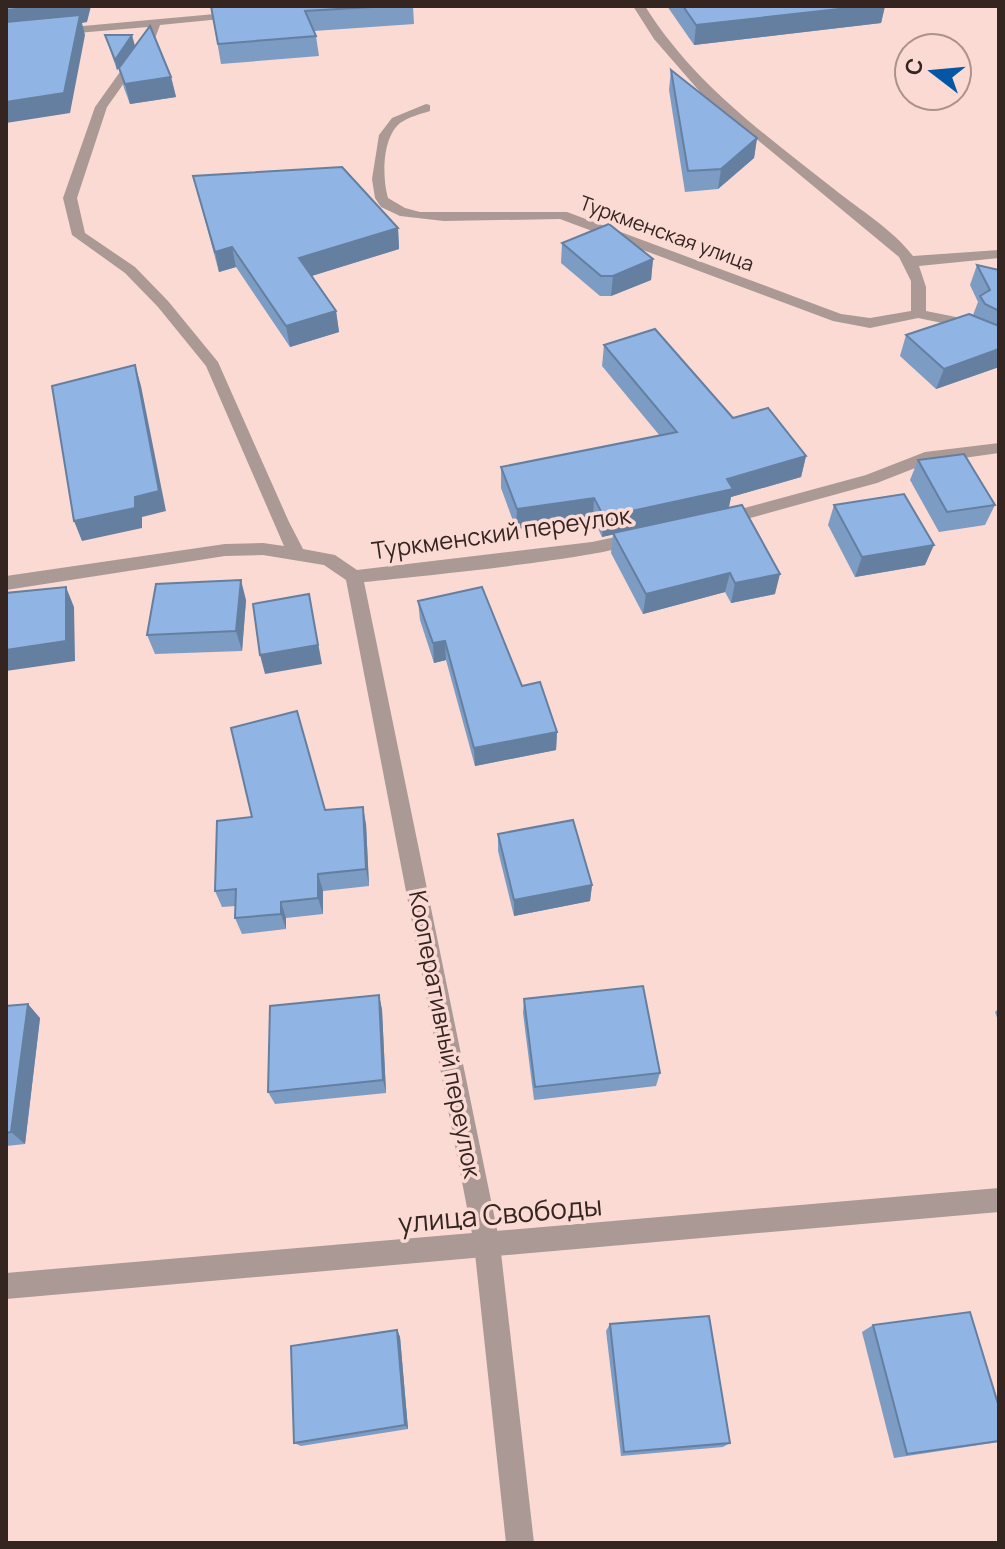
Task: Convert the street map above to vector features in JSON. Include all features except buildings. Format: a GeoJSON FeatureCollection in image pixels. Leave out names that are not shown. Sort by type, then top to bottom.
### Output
{"type":"FeatureCollection","features":[{"type":"Feature","properties":{"kind":"street"},"geometry":{"type":"LineString","coordinates":[[639,6],[671,57],[752,131],[869,224],[909,260],[921,286],[918,314]]}},
{"type":"Feature","properties":{"kind":"street"},"geometry":{"type":"LineString","coordinates":[[6,36],[256,13]]}},
{"type":"Feature","properties":{"kind":"street"},"geometry":{"type":"LineString","coordinates":[[155,23],[148,41],[101,107],[70,198],[79,235],[130,270],[163,304],[213,365],[280,522],[297,553]]}},
{"type":"Feature","properties":{"kind":"street","name":"Туркменская улица"},"geometry":{"type":"LineString","coordinates":[[426,108],[397,120],[388,129],[380,152],[378,188],[382,202],[397,211],[440,217],[562,215],[838,318],[870,323],[918,314],[951,320],[999,345]]}},
{"type":"Feature","properties":{"kind":"street"},"geometry":{"type":"LineString","coordinates":[[909,260],[922,262],[999,254]]}},
{"type":"Feature","properties":{"kind":"street"},"geometry":{"type":"LineString","coordinates":[[701,525],[871,479],[925,458],[999,448]]}},
{"type":"Feature","properties":{"kind":"street","name":"Туркменский переулок"},"geometry":{"type":"LineString","coordinates":[[6,583],[225,550],[263,549],[329,559],[354,577],[592,548],[654,535]]}},
{"type":"Feature","properties":{"kind":"street","name":"Кооперативный переулок"},"geometry":{"type":"LineString","coordinates":[[354,577],[487,1244],[520,1543]]}},
{"type":"Feature","properties":{"kind":"street","name":"улица Свободы"},"geometry":{"type":"LineString","coordinates":[[6,1286],[999,1200]]}}]}
